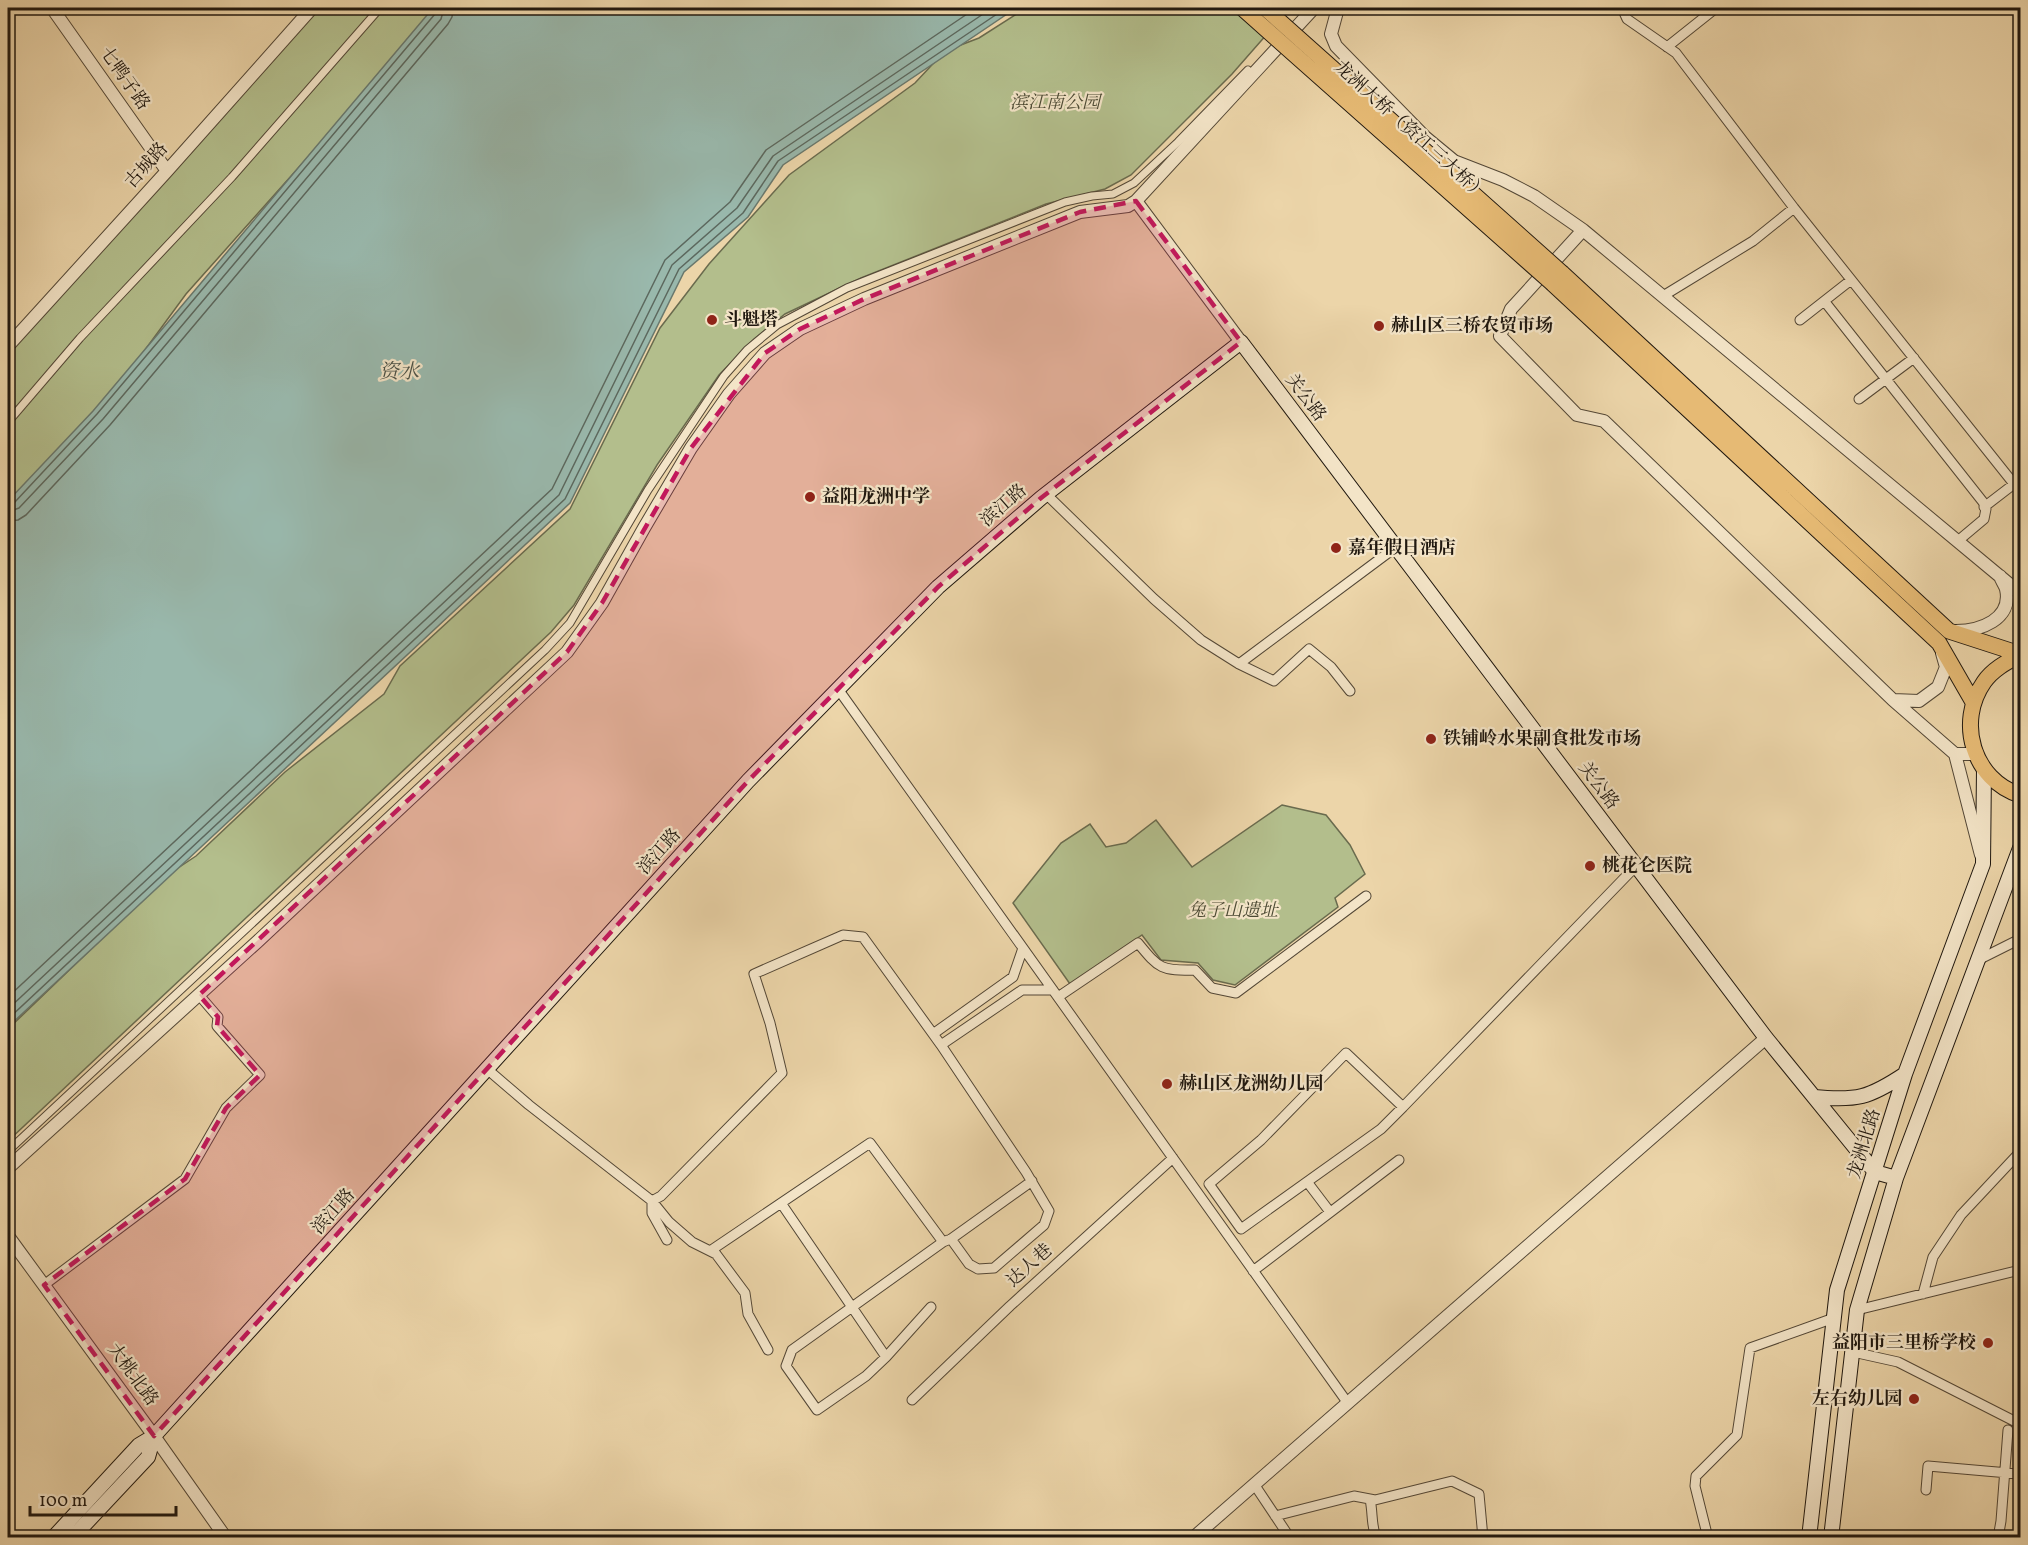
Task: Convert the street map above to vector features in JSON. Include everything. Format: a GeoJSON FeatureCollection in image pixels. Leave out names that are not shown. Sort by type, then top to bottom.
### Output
{"type":"FeatureCollection","features":[{"type":"Feature","properties":{"kind":"main road","name":"龙洲大桥（资江三大桥）"},"geometry":{"type":"LineString","coordinates":[[1242,8],[1557,278]]}},
{"type":"Feature","properties":{"kind":"main road","name":"龙洲大桥（资江三大桥）"},"geometry":{"type":"LineString","coordinates":[[1265,8],[1557,278]]}},
{"type":"Feature","properties":{"kind":"main road"},"geometry":{"type":"LineString","coordinates":[[1557,278],[1944,637],[1973,702]]}},
{"type":"Feature","properties":{"kind":"main road","name":"滨江路"},"geometry":{"type":"LineString","coordinates":[[53,1538],[139,1445],[154,1436],[748,781],[938,587],[1046,494],[1241,342]]}},
{"type":"Feature","properties":{"kind":"main road","name":"关公路"},"geometry":{"type":"LineString","coordinates":[[1241,342],[1766,1038],[1875,1172]]}},
{"type":"Feature","properties":{"kind":"main road"},"geometry":{"type":"LineString","coordinates":[[1944,637],[2020,654]]}},
{"type":"Feature","properties":{"kind":"main road"},"geometry":{"type":"LineString","coordinates":[[2020,654],[2001,664],[1984,681],[1973,702],[1970,728],[1975,754],[1984,769],[1999,784],[2020,795]]}},
{"type":"Feature","properties":{"kind":"main road","name":"龙洲北路"},"geometry":{"type":"LineString","coordinates":[[1809,1538],[1838,1290],[1905,1074],[1983,864],[1984,769]]}},
{"type":"Feature","properties":{"kind":"main road"},"geometry":{"type":"LineString","coordinates":[[1831,1538],[1857,1310],[1896,1178],[2020,848]]}},
{"type":"Feature","properties":{"kind":"main road"},"geometry":{"type":"LineString","coordinates":[[1814,1097],[1846,1100],[1878,1092],[1905,1074]]}},
{"type":"Feature","properties":{"kind":"main road"},"geometry":{"type":"LineString","coordinates":[[1875,1172],[1896,1178]]}},
{"type":"Feature","properties":{"kind":"main road","name":"滨江路"},"geometry":{"type":"LineString","coordinates":[[72,1538],[148,1457],[154,1436]]}},
{"type":"Feature","properties":{"kind":"street","name":"七鸭子路"},"geometry":{"type":"LineString","coordinates":[[52,8],[167,171]]}},
{"type":"Feature","properties":{"kind":"street","name":"古城路"},"geometry":{"type":"LineString","coordinates":[[8,346],[312,8]]}},
{"type":"Feature","properties":{"kind":"street"},"geometry":{"type":"LineString","coordinates":[[8,422],[80,339],[232,177],[380,8]]}},
{"type":"Feature","properties":{"kind":"street"},"geometry":{"type":"LineString","coordinates":[[8,1168],[199,995],[567,652],[602,603],[691,448],[729,394],[765,353],[800,329],[864,299],[1080,212],[1128,206],[1136,201],[1314,8]]}},
{"type":"Feature","properties":{"kind":"street"},"geometry":{"type":"LineString","coordinates":[[1338,8],[1331,34],[1335,46],[1425,137],[1454,161],[1503,180],[1534,196],[1583,230],[2020,593]]}},
{"type":"Feature","properties":{"kind":"street"},"geometry":{"type":"LineString","coordinates":[[1622,8],[1627,19],[1676,53],[1794,208],[2014,484],[1984,507]]}},
{"type":"Feature","properties":{"kind":"street"},"geometry":{"type":"LineString","coordinates":[[1667,47],[1716,8]]}},
{"type":"Feature","properties":{"kind":"street"},"geometry":{"type":"LineString","coordinates":[[8,1151],[545,650],[570,623],[648,490],[724,375],[747,350],[777,325],[847,288],[1065,202],[1113,194],[1134,183],[1178,142],[1248,70]]}},
{"type":"Feature","properties":{"kind":"street"},"geometry":{"type":"LineString","coordinates":[[1136,201],[1241,342]]}},
{"type":"Feature","properties":{"kind":"street"},"geometry":{"type":"LineString","coordinates":[[1663,296],[1753,241],[1794,208]]}},
{"type":"Feature","properties":{"kind":"street"},"geometry":{"type":"LineString","coordinates":[[1583,230],[1511,309],[1500,336],[1577,415],[1604,421],[1893,700],[1955,754],[1983,864]]}},
{"type":"Feature","properties":{"kind":"street"},"geometry":{"type":"LineString","coordinates":[[1800,320],[1851,280]]}},
{"type":"Feature","properties":{"kind":"street"},"geometry":{"type":"LineString","coordinates":[[1825,302],[1984,507],[1984,519],[1959,540]]}},
{"type":"Feature","properties":{"kind":"street"},"geometry":{"type":"LineString","coordinates":[[1859,399],[1914,358]]}},
{"type":"Feature","properties":{"kind":"street"},"geometry":{"type":"LineString","coordinates":[[1046,494],[1154,599],[1201,640],[1239,664],[1274,681],[1309,649],[1331,667],[1350,691]]}},
{"type":"Feature","properties":{"kind":"street"},"geometry":{"type":"LineString","coordinates":[[1239,664],[1396,548]]}},
{"type":"Feature","properties":{"kind":"street"},"geometry":{"type":"LineString","coordinates":[[1893,700],[1919,701],[1938,687],[1946,667],[1944,637],[1990,625],[2004,608],[2006,590],[1998,573]]}},
{"type":"Feature","properties":{"kind":"street"},"geometry":{"type":"LineString","coordinates":[[838,689],[1347,1402]]}},
{"type":"Feature","properties":{"kind":"street"},"geometry":{"type":"LineString","coordinates":[[1955,754],[1975,754]]}},
{"type":"Feature","properties":{"kind":"street"},"geometry":{"type":"LineString","coordinates":[[1403,1107],[1346,1053],[1261,1140],[1209,1184],[1241,1229],[1381,1129],[1403,1107],[1636,866]]}},
{"type":"Feature","properties":{"kind":"street"},"geometry":{"type":"LineString","coordinates":[[941,1045],[1022,990],[1055,993],[1138,943],[1153,961],[1168,971],[1195,970],[1212,988],[1236,993],[1366,896]]}},
{"type":"Feature","properties":{"kind":"street"},"geometry":{"type":"LineString","coordinates":[[652,1201],[661,1196],[782,1073],[770,1023],[754,974],[843,935],[863,937],[941,1045],[1032,1181],[1049,1211],[1044,1225],[994,1268],[978,1269],[969,1264],[947,1240],[870,1143],[710,1251]]}},
{"type":"Feature","properties":{"kind":"street"},"geometry":{"type":"LineString","coordinates":[[1978,960],[2020,939]]}},
{"type":"Feature","properties":{"kind":"street"},"geometry":{"type":"LineString","coordinates":[[933,1034],[1013,977],[1023,948]]}},
{"type":"Feature","properties":{"kind":"street"},"geometry":{"type":"LineString","coordinates":[[44,1285],[184,1179],[226,1108],[260,1075],[217,1026],[218,1017],[199,995]]}},
{"type":"Feature","properties":{"kind":"street"},"geometry":{"type":"LineString","coordinates":[[1193,1538],[1766,1038]]}},
{"type":"Feature","properties":{"kind":"street"},"geometry":{"type":"LineString","coordinates":[[488,1069],[529,1105],[652,1201],[669,1222],[692,1242],[716,1254],[744,1293],[748,1314],[768,1350]]}},
{"type":"Feature","properties":{"kind":"street"},"geometry":{"type":"LineString","coordinates":[[1923,1293],[1933,1257],[1955,1224],[2020,1152]]}},
{"type":"Feature","properties":{"kind":"street","name":"达人巷"},"geometry":{"type":"LineString","coordinates":[[912,1400],[1010,1306],[1173,1158]]}},
{"type":"Feature","properties":{"kind":"street"},"geometry":{"type":"LineString","coordinates":[[1253,1271],[1399,1160]]}},
{"type":"Feature","properties":{"kind":"street"},"geometry":{"type":"LineString","coordinates":[[931,1307],[866,1376],[818,1410],[786,1366],[792,1350],[1032,1181]]}},
{"type":"Feature","properties":{"kind":"street"},"geometry":{"type":"LineString","coordinates":[[1308,1183],[1330,1212]]}},
{"type":"Feature","properties":{"kind":"street"},"geometry":{"type":"LineString","coordinates":[[652,1201],[652,1213],[667,1240]]}},
{"type":"Feature","properties":{"kind":"street"},"geometry":{"type":"LineString","coordinates":[[781,1203],[886,1356]]}},
{"type":"Feature","properties":{"kind":"street","name":"大桃北路"},"geometry":{"type":"LineString","coordinates":[[8,1236],[226,1538]]}},
{"type":"Feature","properties":{"kind":"street"},"geometry":{"type":"LineString","coordinates":[[1857,1310],[2020,1270]]}},
{"type":"Feature","properties":{"kind":"street"},"geometry":{"type":"LineString","coordinates":[[1708,1538],[1695,1486],[1696,1476],[1737,1435],[1750,1348],[1834,1318]]}},
{"type":"Feature","properties":{"kind":"street"},"geometry":{"type":"LineString","coordinates":[[1853,1352],[1898,1362],[2020,1424]]}},
{"type":"Feature","properties":{"kind":"street"},"geometry":{"type":"LineString","coordinates":[[1998,1538],[2008,1430]]}},
{"type":"Feature","properties":{"kind":"street"},"geometry":{"type":"LineString","coordinates":[[1926,1490],[1928,1467],[2020,1474]]}},
{"type":"Feature","properties":{"kind":"street"},"geometry":{"type":"LineString","coordinates":[[1275,1516],[1354,1496],[1375,1500],[1452,1481],[1479,1494],[1483,1538]]}},
{"type":"Feature","properties":{"kind":"street"},"geometry":{"type":"LineString","coordinates":[[1254,1484],[1290,1538]]}},
{"type":"Feature","properties":{"kind":"street"},"geometry":{"type":"LineString","coordinates":[[1370,1499],[1371,1522],[1376,1538]]}},
{"type":"Feature","properties":{"kind":"highlighted area"},"geometry":{"type":"Polygon","coordinates":[[[1136,201],[1241,342],[1041,498],[938,587],[748,781],[154,1436],[44,1285],[185,1179],[226,1108],[260,1075],[217,1026],[218,1017],[199,995],[567,652],[602,603],[691,448],[765,353],[800,329],[864,299],[1080,212],[1136,201]]]}},
{"type":"Feature","properties":{"kind":"green space"},"geometry":{"type":"Polygon","coordinates":[[[317,8],[441,8],[186,294],[87,429],[8,512],[8,353],[317,8]]]}},
{"type":"Feature","properties":{"kind":"green space","name":"滨江南公园"},"geometry":{"type":"Polygon","coordinates":[[[1026,8],[1290,8],[1232,74],[1131,175],[1105,189],[1046,204],[861,278],[785,314],[754,339],[719,375],[657,465],[574,605],[551,632],[8,1141],[8,1029],[169,874],[196,856],[285,772],[384,694],[400,666],[570,509],[660,328],[709,264],[789,175],[915,83],[945,51],[979,38],[1026,8]]]}},
{"type":"Feature","properties":{"kind":"green space","name":"兔子山遗址"},"geometry":{"type":"Polygon","coordinates":[[[1282,805],[1326,815],[1350,845],[1365,874],[1335,898],[1338,907],[1235,985],[1213,980],[1198,963],[1161,960],[1142,935],[1070,984],[1013,903],[1061,843],[1090,824],[1106,847],[1126,843],[1156,820],[1192,867],[1282,805]]]}},
{"type":"Feature","properties":{"kind":"water","name":"资水"},"geometry":{"type":"Polygon","coordinates":[[[433,8],[1016,8],[783,165],[748,217],[684,272],[570,503],[8,1027],[8,501],[93,411],[433,8]]]}},
{"type":"Feature","properties":{"kind":"place","name":"斗魁塔"},"geometry":{"type":"Point","coordinates":[712,320]}},
{"type":"Feature","properties":{"kind":"place","name":"赫山区三桥农贸市场"},"geometry":{"type":"Point","coordinates":[1379,326]}},
{"type":"Feature","properties":{"kind":"place","name":"益阳龙洲中学"},"geometry":{"type":"Point","coordinates":[810,497]}},
{"type":"Feature","properties":{"kind":"place","name":"嘉年假日酒店"},"geometry":{"type":"Point","coordinates":[1336,548]}},
{"type":"Feature","properties":{"kind":"place","name":"铁铺岭水果副食批发市场"},"geometry":{"type":"Point","coordinates":[1431,739]}},
{"type":"Feature","properties":{"kind":"place","name":"桃花仑医院"},"geometry":{"type":"Point","coordinates":[1590,866]}},
{"type":"Feature","properties":{"kind":"place","name":"赫山区龙洲幼儿园"},"geometry":{"type":"Point","coordinates":[1167,1084]}},
{"type":"Feature","properties":{"kind":"place","name":"益阳市三里桥学校"},"geometry":{"type":"Point","coordinates":[1988,1343]}},
{"type":"Feature","properties":{"kind":"place","name":"左右幼儿园"},"geometry":{"type":"Point","coordinates":[1914,1399]}}]}
